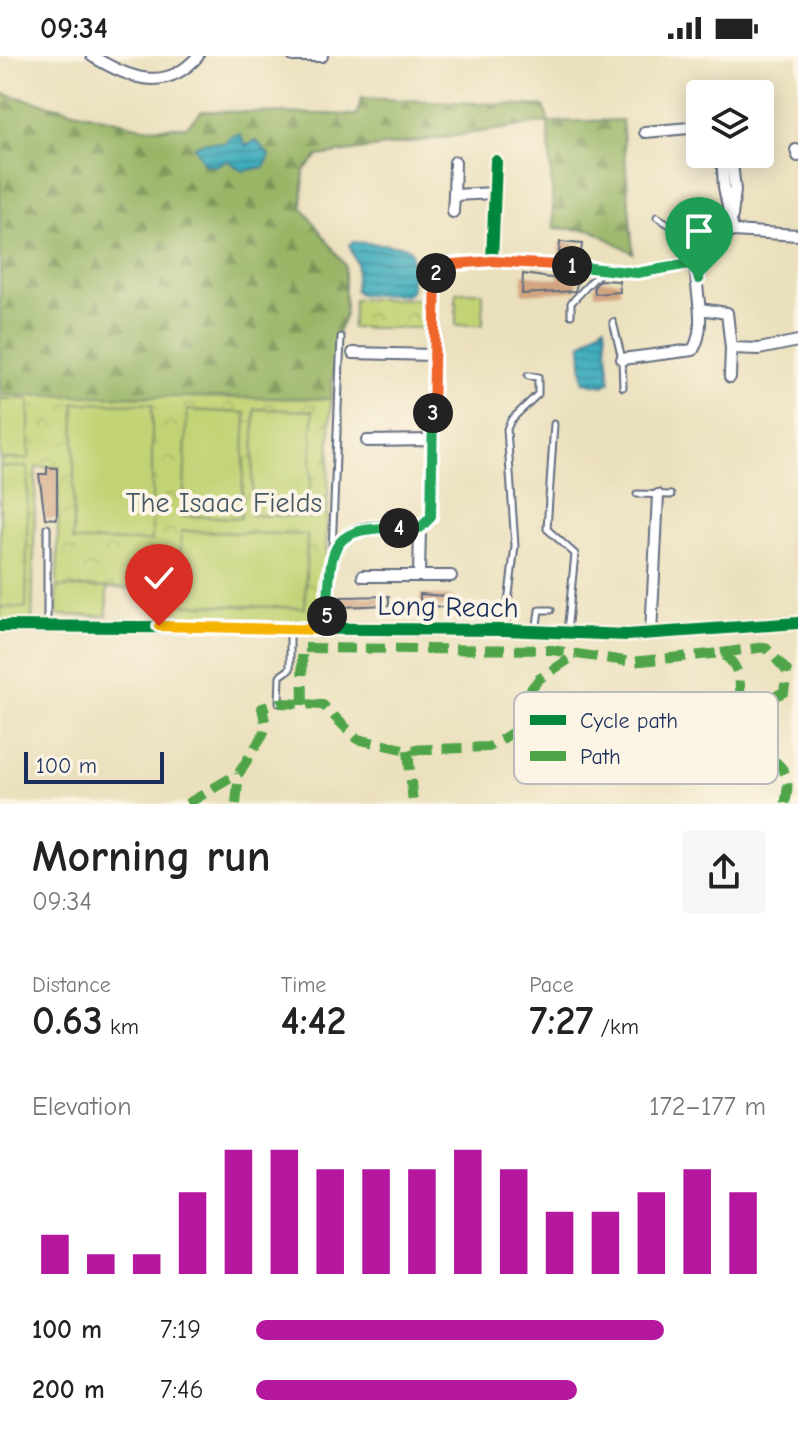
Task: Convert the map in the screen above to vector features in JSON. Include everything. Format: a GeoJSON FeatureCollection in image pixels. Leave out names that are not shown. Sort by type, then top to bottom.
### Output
{"type":"FeatureCollection","features":[{"type":"Feature","properties":{"kind":"street"},"geometry":{"type":"LineString","coordinates":[[92,56],[128,77],[146,81],[174,75],[198,56]]}},
{"type":"Feature","properties":{"kind":"street"},"geometry":{"type":"LineString","coordinates":[[293,56],[322,56]]}},
{"type":"Feature","properties":{"kind":"street"},"geometry":{"type":"LineString","coordinates":[[645,132],[686,128]]}},
{"type":"Feature","properties":{"kind":"street"},"geometry":{"type":"LineString","coordinates":[[419,575],[420,528],[431,517],[436,272],[441,265],[492,261],[496,161]]}},
{"type":"Feature","properties":{"kind":"street"},"geometry":{"type":"LineString","coordinates":[[453,212],[455,162]]}},
{"type":"Feature","properties":{"kind":"street"},"geometry":{"type":"LineString","coordinates":[[723,168],[733,231]]}},
{"type":"Feature","properties":{"kind":"street"},"geometry":{"type":"LineString","coordinates":[[731,168],[733,231]]}},
{"type":"Feature","properties":{"kind":"street"},"geometry":{"type":"LineString","coordinates":[[454,195],[495,193]]}},
{"type":"Feature","properties":{"kind":"street"},"geometry":{"type":"LineString","coordinates":[[622,359],[693,350],[700,329],[699,279],[695,263],[702,245],[733,231],[798,235]]}},
{"type":"Feature","properties":{"kind":"street"},"geometry":{"type":"LineString","coordinates":[[700,309],[727,313],[730,377]]}},
{"type":"Feature","properties":{"kind":"street"},"geometry":{"type":"LineString","coordinates":[[731,348],[759,349],[798,341]]}},
{"type":"Feature","properties":{"kind":"street"},"geometry":{"type":"LineString","coordinates":[[353,353],[433,355]]}},
{"type":"Feature","properties":{"kind":"street"},"geometry":{"type":"LineString","coordinates":[[367,441],[432,440]]}},
{"type":"Feature","properties":{"kind":"street"},"geometry":{"type":"LineString","coordinates":[[651,634],[658,495]]}},
{"type":"Feature","properties":{"kind":"street"},"geometry":{"type":"LineString","coordinates":[[326,630],[332,552],[350,533],[366,527],[420,528]]}},
{"type":"Feature","properties":{"kind":"street"},"geometry":{"type":"LineString","coordinates":[[363,576],[451,576]]}},
{"type":"Feature","properties":{"kind":"street","name":"Long Reach"},"geometry":{"type":"LineString","coordinates":[[0,626],[651,634],[798,623]]}},
{"type":"Feature","properties":{"kind":"lane"},"geometry":{"type":"LineString","coordinates":[[657,217],[702,245]]}},
{"type":"Feature","properties":{"kind":"lane"},"geometry":{"type":"LineString","coordinates":[[492,261],[637,273],[695,263]]}},
{"type":"Feature","properties":{"kind":"lane"},"geometry":{"type":"LineString","coordinates":[[571,315],[571,303],[604,268]]}},
{"type":"Feature","properties":{"kind":"lane"},"geometry":{"type":"LineString","coordinates":[[613,322],[622,359],[623,387]]}},
{"type":"Feature","properties":{"kind":"lane"},"geometry":{"type":"LineString","coordinates":[[332,552],[341,337]]}},
{"type":"Feature","properties":{"kind":"lane"},"geometry":{"type":"LineString","coordinates":[[505,630],[515,546],[507,429],[511,420],[538,394],[538,377],[528,376]]}},
{"type":"Feature","properties":{"kind":"lane"},"geometry":{"type":"LineString","coordinates":[[554,424],[547,529],[575,554],[567,633]]}},
{"type":"Feature","properties":{"kind":"lane"},"geometry":{"type":"LineString","coordinates":[[637,494],[671,495]]}},
{"type":"Feature","properties":{"kind":"lane"},"geometry":{"type":"LineString","coordinates":[[47,528],[47,626]]}},
{"type":"Feature","properties":{"kind":"lane"},"geometry":{"type":"LineString","coordinates":[[536,632],[539,610],[551,610]]}},
{"type":"Feature","properties":{"kind":"lane"},"geometry":{"type":"LineString","coordinates":[[279,703],[280,676],[290,669],[290,629]]}},
{"type":"Feature","properties":{"kind":"green space"},"geometry":{"type":"Polygon","coordinates":[[[0,93],[145,128],[187,126],[202,111],[357,115],[361,98],[544,106],[549,122],[622,120],[633,253],[592,230],[554,228],[548,122],[318,156],[304,170],[302,207],[345,265],[345,316],[336,337],[331,399],[0,395],[0,93]]]}},
{"type":"Feature","properties":{"kind":"green space"},"geometry":{"type":"Polygon","coordinates":[[[456,292],[483,292],[483,325],[456,325],[456,292]]]}},
{"type":"Feature","properties":{"kind":"green space"},"geometry":{"type":"Polygon","coordinates":[[[354,299],[422,299],[422,328],[352,328],[354,299]]]}},
{"type":"Feature","properties":{"kind":"green space","name":"The Isaac Fields"},"geometry":{"type":"Polygon","coordinates":[[[0,395],[331,399],[324,623],[164,626],[164,589],[57,587],[59,468],[36,467],[32,626],[0,626],[0,395]]]}},
{"type":"Feature","properties":{"kind":"green space"},"geometry":{"type":"Polygon","coordinates":[[[0,399],[29,399],[29,459],[0,459],[0,399]]]}},
{"type":"Feature","properties":{"kind":"green space"},"geometry":{"type":"Polygon","coordinates":[[[75,403],[152,404],[152,541],[73,541],[75,403]]]}},
{"type":"Feature","properties":{"kind":"green space"},"geometry":{"type":"Polygon","coordinates":[[[255,409],[313,411],[309,517],[251,515],[255,409]]]}},
{"type":"Feature","properties":{"kind":"green space"},"geometry":{"type":"Polygon","coordinates":[[[187,410],[246,413],[241,518],[183,516],[187,410]]]}},
{"type":"Feature","properties":{"kind":"green space"},"geometry":{"type":"Polygon","coordinates":[[[0,467],[28,467],[26,608],[0,607],[0,467]]]}},
{"type":"Feature","properties":{"kind":"green space"},"geometry":{"type":"Polygon","coordinates":[[[181,531],[307,535],[305,608],[179,604],[181,531]]]}},
{"type":"Feature","properties":{"kind":"green space"},"geometry":{"type":"Polygon","coordinates":[[[57,587],[107,588],[107,616],[57,615],[57,587]]]}},
{"type":"Feature","properties":{"kind":"water"},"geometry":{"type":"Polygon","coordinates":[[[240,134],[246,146],[256,140],[270,156],[264,167],[243,171],[226,160],[216,166],[204,164],[194,146],[206,142],[225,143],[229,137],[240,134]]]}},
{"type":"Feature","properties":{"kind":"water"},"geometry":{"type":"Polygon","coordinates":[[[352,242],[405,246],[412,252],[412,290],[407,295],[360,295],[355,290],[357,264],[349,245],[352,242]]]}},
{"type":"Feature","properties":{"kind":"water"},"geometry":{"type":"Polygon","coordinates":[[[605,325],[610,382],[603,386],[583,382],[581,344],[605,325]]]}},
{"type":"Feature","properties":{"kind":"building"},"geometry":{"type":"Polygon","coordinates":[[[560,242],[582,244],[581,253],[559,252],[560,242]]]}},
{"type":"Feature","properties":{"kind":"building"},"geometry":{"type":"Polygon","coordinates":[[[558,272],[566,273],[565,280],[578,281],[575,291],[522,294],[523,274],[558,279],[558,272]]]}},
{"type":"Feature","properties":{"kind":"building"},"geometry":{"type":"Polygon","coordinates":[[[600,280],[619,281],[620,292],[595,294],[594,287],[600,280]]]}},
{"type":"Feature","properties":{"kind":"building"},"geometry":{"type":"Polygon","coordinates":[[[47,467],[57,468],[57,519],[45,518],[39,474],[47,474],[47,467]]]}},
{"type":"Feature","properties":{"kind":"building"},"geometry":{"type":"Polygon","coordinates":[[[420,594],[455,597],[455,609],[420,604],[420,594]]]}},
{"type":"Feature","properties":{"kind":"building"},"geometry":{"type":"Polygon","coordinates":[[[389,596],[389,605],[341,607],[341,597],[389,596]]]}},
{"type":"Feature","properties":{"kind":"marked path"},"geometry":{"type":"LineString","coordinates":[[721,653],[765,647],[787,671],[784,692],[778,695]]}},
{"type":"Feature","properties":{"kind":"marked path"},"geometry":{"type":"LineString","coordinates":[[303,705],[302,648],[552,650],[577,654]]}},
{"type":"Feature","properties":{"kind":"marked path"},"geometry":{"type":"LineString","coordinates":[[530,692],[539,679],[577,654],[632,662],[721,653],[736,670],[740,692]]}},
{"type":"Feature","properties":{"kind":"marked path"},"geometry":{"type":"LineString","coordinates":[[187,804],[239,773],[263,735],[266,725],[262,708],[279,703],[323,705],[357,739],[408,750],[489,747],[514,732]]}},
{"type":"Feature","properties":{"kind":"marked path"},"geometry":{"type":"LineString","coordinates":[[408,750],[413,804]]}},
{"type":"Feature","properties":{"kind":"marked path"},"geometry":{"type":"LineString","coordinates":[[778,764],[786,777],[785,804]]}},
{"type":"Feature","properties":{"kind":"marked path"},"geometry":{"type":"LineString","coordinates":[[236,804],[239,773]]}},
{"type":"Feature","properties":{"kind":"cycle path"},"geometry":{"type":"LineString","coordinates":[[326,630],[330,570],[340,543],[364,528],[420,528],[431,517],[435,278],[441,265],[492,261],[496,161]]}},
{"type":"Feature","properties":{"kind":"cycle path"},"geometry":{"type":"LineString","coordinates":[[0,626],[505,630],[627,635],[798,623]]}},
{"type":"Feature","properties":{"kind":"route"},"geometry":{"type":"LineString","coordinates":[[159,626],[326,630],[332,552],[341,541],[350,533],[366,527],[420,528],[431,517],[435,278],[441,265],[492,261],[595,267],[637,273],[663,271],[695,263],[699,279]]}}]}
